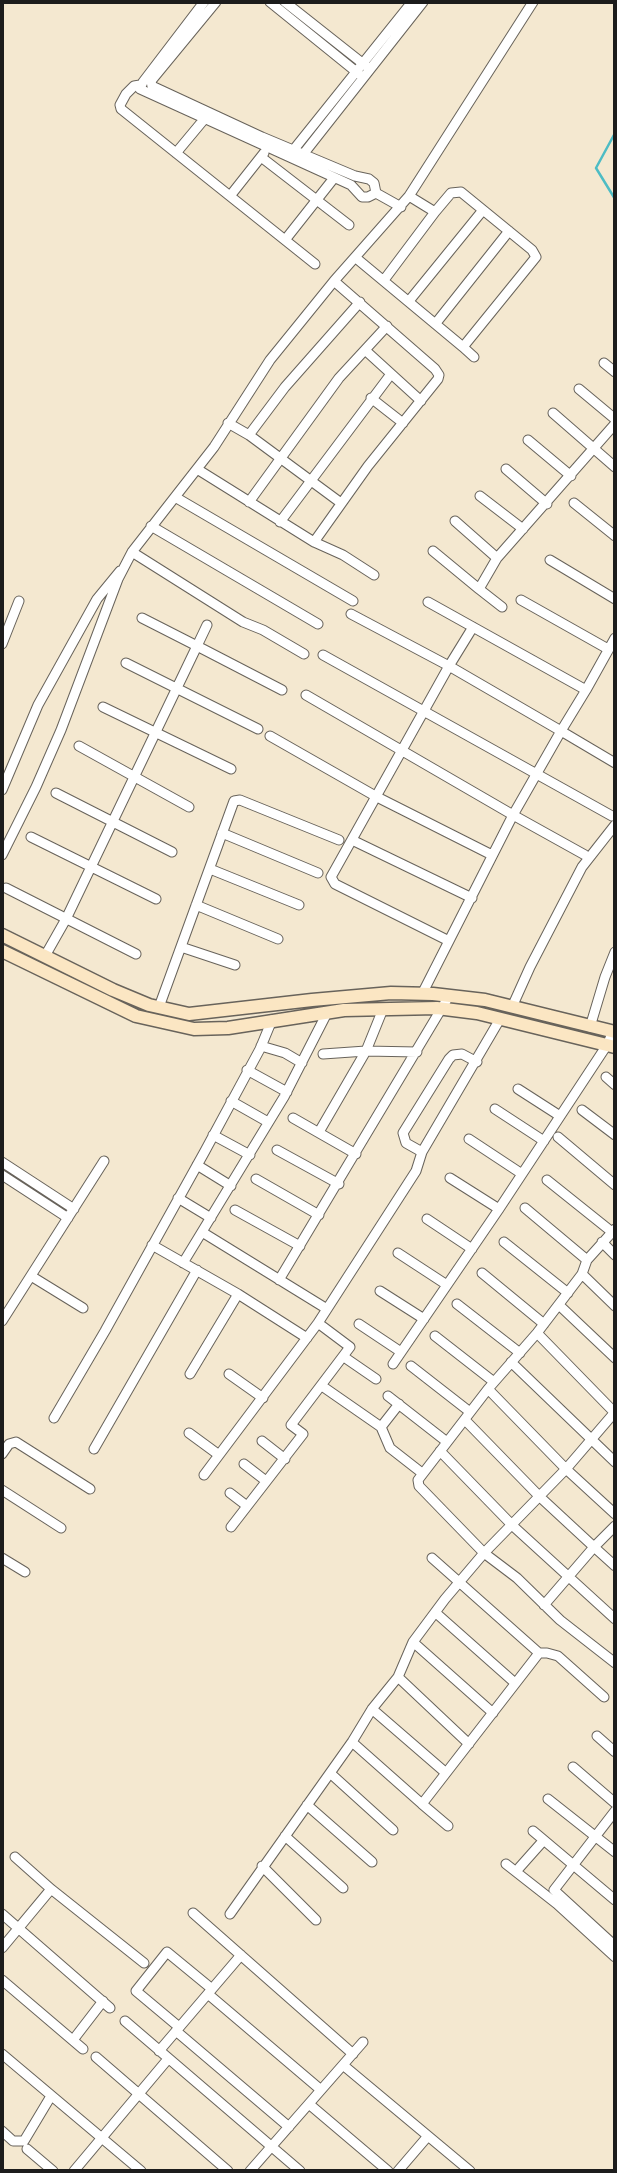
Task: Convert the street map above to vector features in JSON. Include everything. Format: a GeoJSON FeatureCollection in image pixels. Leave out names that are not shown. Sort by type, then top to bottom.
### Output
{"type":"FeatureCollection","features":[{"type":"Feature","properties":{"kind":"main road"},"geometry":{"type":"LineString","coordinates":[[2,935],[113,990],[159,1007],[190,1014],[391,993],[422,994],[485,1000],[614,1032]]}},
{"type":"Feature","properties":{"kind":"main road"},"geometry":{"type":"LineString","coordinates":[[2,951],[136,1016],[194,1029],[228,1028],[327,1013],[442,1009],[500,1019],[611,1046]]}},
{"type":"Feature","properties":{"kind":"street"},"geometry":{"type":"LineString","coordinates":[[204,2],[139,89],[207,116]]}},
{"type":"Feature","properties":{"kind":"street"},"geometry":{"type":"LineString","coordinates":[[216,2],[151,80],[152,86],[207,116],[301,158],[351,185],[362,197],[376,192]]}},
{"type":"Feature","properties":{"kind":"street"},"geometry":{"type":"LineString","coordinates":[[270,2],[359,74]]}},
{"type":"Feature","properties":{"kind":"street"},"geometry":{"type":"LineString","coordinates":[[285,2],[366,66]]}},
{"type":"Feature","properties":{"kind":"street"},"geometry":{"type":"LineString","coordinates":[[366,66],[412,2]]}},
{"type":"Feature","properties":{"kind":"street"},"geometry":{"type":"LineString","coordinates":[[290,153],[423,2]]}},
{"type":"Feature","properties":{"kind":"street"},"geometry":{"type":"LineString","coordinates":[[2,855],[36,788],[61,730],[132,552],[214,447],[270,360],[334,281],[401,207],[533,2]]}},
{"type":"Feature","properties":{"kind":"street"},"geometry":{"type":"LineString","coordinates":[[301,158],[359,74]]}},
{"type":"Feature","properties":{"kind":"street"},"geometry":{"type":"LineString","coordinates":[[141,85],[134,86],[126,94],[120,105],[121,109],[315,264]]}},
{"type":"Feature","properties":{"kind":"street"},"geometry":{"type":"LineString","coordinates":[[176,153],[207,116]]}},
{"type":"Feature","properties":{"kind":"street"},"geometry":{"type":"LineString","coordinates":[[230,196],[270,145]]}},
{"type":"Feature","properties":{"kind":"street"},"geometry":{"type":"LineString","coordinates":[[261,158],[349,225]]}},
{"type":"Feature","properties":{"kind":"street"},"geometry":{"type":"LineString","coordinates":[[301,158],[369,179],[374,183],[376,192],[401,207]]}},
{"type":"Feature","properties":{"kind":"street"},"geometry":{"type":"LineString","coordinates":[[285,240],[334,178]]}},
{"type":"Feature","properties":{"kind":"street"},"geometry":{"type":"LineString","coordinates":[[384,280],[435,212],[451,192],[455,191],[461,192],[535,253],[536,257],[463,347]]}},
{"type":"Feature","properties":{"kind":"street"},"geometry":{"type":"LineString","coordinates":[[409,196],[435,212]]}},
{"type":"Feature","properties":{"kind":"street"},"geometry":{"type":"LineString","coordinates":[[410,301],[483,210]]}},
{"type":"Feature","properties":{"kind":"street"},"geometry":{"type":"LineString","coordinates":[[436,323],[509,231]]}},
{"type":"Feature","properties":{"kind":"street"},"geometry":{"type":"LineString","coordinates":[[356,258],[474,357]]}},
{"type":"Feature","properties":{"kind":"street"},"geometry":{"type":"LineString","coordinates":[[314,542],[341,503],[438,379],[437,372],[334,281]]}},
{"type":"Feature","properties":{"kind":"street"},"geometry":{"type":"LineString","coordinates":[[249,435],[285,387],[359,302]]}},
{"type":"Feature","properties":{"kind":"street"},"geometry":{"type":"LineString","coordinates":[[249,502],[339,378],[387,326]]}},
{"type":"Feature","properties":{"kind":"street"},"geometry":{"type":"LineString","coordinates":[[365,350],[421,401]]}},
{"type":"Feature","properties":{"kind":"street"},"geometry":{"type":"LineString","coordinates":[[604,363],[614,370]]}},
{"type":"Feature","properties":{"kind":"street"},"geometry":{"type":"LineString","coordinates":[[279,522],[391,374]]}},
{"type":"Feature","properties":{"kind":"street"},"geometry":{"type":"LineString","coordinates":[[479,589],[497,558],[547,504],[615,422],[579,389]]}},
{"type":"Feature","properties":{"kind":"street"},"geometry":{"type":"LineString","coordinates":[[371,398],[402,423]]}},
{"type":"Feature","properties":{"kind":"street"},"geometry":{"type":"LineString","coordinates":[[554,414],[615,467]]}},
{"type":"Feature","properties":{"kind":"street"},"geometry":{"type":"LineString","coordinates":[[228,423],[249,435],[341,503]]}},
{"type":"Feature","properties":{"kind":"street"},"geometry":{"type":"LineString","coordinates":[[528,440],[571,476]]}},
{"type":"Feature","properties":{"kind":"street"},"geometry":{"type":"LineString","coordinates":[[197,469],[279,522],[343,555],[374,575]]}},
{"type":"Feature","properties":{"kind":"street"},"geometry":{"type":"LineString","coordinates":[[506,469],[547,504]]}},
{"type":"Feature","properties":{"kind":"street"},"geometry":{"type":"LineString","coordinates":[[175,496],[353,601]]}},
{"type":"Feature","properties":{"kind":"street"},"geometry":{"type":"LineString","coordinates":[[481,496],[523,529]]}},
{"type":"Feature","properties":{"kind":"street"},"geometry":{"type":"LineString","coordinates":[[574,503],[615,536]]}},
{"type":"Feature","properties":{"kind":"street"},"geometry":{"type":"LineString","coordinates":[[455,521],[497,558]]}},
{"type":"Feature","properties":{"kind":"street"},"geometry":{"type":"LineString","coordinates":[[152,526],[318,624]]}},
{"type":"Feature","properties":{"kind":"street"},"geometry":{"type":"LineString","coordinates":[[433,551],[502,607]]}},
{"type":"Feature","properties":{"kind":"street"},"geometry":{"type":"LineString","coordinates":[[132,552],[243,622],[263,630],[304,654]]}},
{"type":"Feature","properties":{"kind":"street"},"geometry":{"type":"LineString","coordinates":[[550,560],[615,599]]}},
{"type":"Feature","properties":{"kind":"street"},"geometry":{"type":"LineString","coordinates":[[2,790],[38,705],[97,599],[111,579],[124,567]]}},
{"type":"Feature","properties":{"kind":"street"},"geometry":{"type":"LineString","coordinates":[[521,600],[608,649]]}},
{"type":"Feature","properties":{"kind":"street"},"geometry":{"type":"LineString","coordinates":[[2,644],[5,625],[19,601]]}},
{"type":"Feature","properties":{"kind":"street"},"geometry":{"type":"LineString","coordinates":[[428,602],[586,690]]}},
{"type":"Feature","properties":{"kind":"street"},"geometry":{"type":"LineString","coordinates":[[351,614],[449,666],[615,763]]}},
{"type":"Feature","properties":{"kind":"street"},"geometry":{"type":"LineString","coordinates":[[142,618],[282,690]]}},
{"type":"Feature","properties":{"kind":"street"},"geometry":{"type":"LineString","coordinates":[[45,956],[66,919],[207,625]]}},
{"type":"Feature","properties":{"kind":"street"},"geometry":{"type":"LineString","coordinates":[[449,941],[333,883],[331,877],[473,626]]}},
{"type":"Feature","properties":{"kind":"street"},"geometry":{"type":"LineString","coordinates":[[422,994],[513,815],[615,638]]}},
{"type":"Feature","properties":{"kind":"street"},"geometry":{"type":"LineString","coordinates":[[323,654],[536,773],[614,820],[582,867],[512,1007]]}},
{"type":"Feature","properties":{"kind":"street"},"geometry":{"type":"LineString","coordinates":[[126,663],[258,729]]}},
{"type":"Feature","properties":{"kind":"street"},"geometry":{"type":"LineString","coordinates":[[306,695],[585,855]]}},
{"type":"Feature","properties":{"kind":"street"},"geometry":{"type":"LineString","coordinates":[[103,707],[231,769]]}},
{"type":"Feature","properties":{"kind":"street"},"geometry":{"type":"LineString","coordinates":[[270,736],[377,797],[492,855]]}},
{"type":"Feature","properties":{"kind":"street"},"geometry":{"type":"LineString","coordinates":[[79,746],[189,807]]}},
{"type":"Feature","properties":{"kind":"street"},"geometry":{"type":"LineString","coordinates":[[56,793],[172,852]]}},
{"type":"Feature","properties":{"kind":"street"},"geometry":{"type":"LineString","coordinates":[[159,1007],[236,799],[339,840]]}},
{"type":"Feature","properties":{"kind":"street"},"geometry":{"type":"LineString","coordinates":[[222,833],[318,873]]}},
{"type":"Feature","properties":{"kind":"street"},"geometry":{"type":"LineString","coordinates":[[31,837],[156,899]]}},
{"type":"Feature","properties":{"kind":"street"},"geometry":{"type":"LineString","coordinates":[[352,840],[472,898]]}},
{"type":"Feature","properties":{"kind":"street"},"geometry":{"type":"LineString","coordinates":[[210,869],[299,905]]}},
{"type":"Feature","properties":{"kind":"street"},"geometry":{"type":"LineString","coordinates":[[6,888],[136,954]]}},
{"type":"Feature","properties":{"kind":"street"},"geometry":{"type":"LineString","coordinates":[[196,905],[278,939]]}},
{"type":"Feature","properties":{"kind":"street"},"geometry":{"type":"LineString","coordinates":[[181,947],[235,965]]}},
{"type":"Feature","properties":{"kind":"street"},"geometry":{"type":"LineString","coordinates":[[590,1027],[615,952]]}},
{"type":"Feature","properties":{"kind":"street"},"geometry":{"type":"LineString","coordinates":[[279,1280],[339,1184],[449,996]]}},
{"type":"Feature","properties":{"kind":"street"},"geometry":{"type":"LineString","coordinates":[[319,1132],[366,1051],[383,1009]]}},
{"type":"Feature","properties":{"kind":"street"},"geometry":{"type":"LineString","coordinates":[[183,1263],[287,1092],[327,1013]]}},
{"type":"Feature","properties":{"kind":"street"},"geometry":{"type":"LineString","coordinates":[[204,1475],[318,1324],[416,1171],[422,1152],[500,1019]]}},
{"type":"Feature","properties":{"kind":"street"},"geometry":{"type":"LineString","coordinates":[[54,1418],[197,1165],[261,1046],[272,1020]]}},
{"type":"Feature","properties":{"kind":"street"},"geometry":{"type":"LineString","coordinates":[[393,1364],[560,1115],[611,1046],[614,1032]]}},
{"type":"Feature","properties":{"kind":"street"},"geometry":{"type":"LineString","coordinates":[[261,1046],[285,1053],[302,1063]]}},
{"type":"Feature","properties":{"kind":"street"},"geometry":{"type":"LineString","coordinates":[[323,1054],[417,1052]]}},
{"type":"Feature","properties":{"kind":"street"},"geometry":{"type":"LineString","coordinates":[[422,1152],[406,1143],[403,1133],[453,1055],[462,1054],[477,1062]]}},
{"type":"Feature","properties":{"kind":"street"},"geometry":{"type":"LineString","coordinates":[[247,1070],[287,1092]]}},
{"type":"Feature","properties":{"kind":"street"},"geometry":{"type":"LineString","coordinates":[[606,1077],[615,1085]]}},
{"type":"Feature","properties":{"kind":"street"},"geometry":{"type":"LineString","coordinates":[[518,1089],[560,1115]]}},
{"type":"Feature","properties":{"kind":"street"},"geometry":{"type":"LineString","coordinates":[[231,1101],[268,1122]]}},
{"type":"Feature","properties":{"kind":"street"},"geometry":{"type":"LineString","coordinates":[[495,1109],[544,1141]]}},
{"type":"Feature","properties":{"kind":"street"},"geometry":{"type":"LineString","coordinates":[[582,1110],[615,1135]]}},
{"type":"Feature","properties":{"kind":"street"},"geometry":{"type":"LineString","coordinates":[[293,1118],[356,1154]]}},
{"type":"Feature","properties":{"kind":"street"},"geometry":{"type":"LineString","coordinates":[[213,1135],[250,1155]]}},
{"type":"Feature","properties":{"kind":"street"},"geometry":{"type":"LineString","coordinates":[[558,1137],[615,1185]]}},
{"type":"Feature","properties":{"kind":"street"},"geometry":{"type":"LineString","coordinates":[[470,1139],[522,1174]]}},
{"type":"Feature","properties":{"kind":"street"},"geometry":{"type":"LineString","coordinates":[[277,1150],[339,1184]]}},
{"type":"Feature","properties":{"kind":"street"},"geometry":{"type":"LineString","coordinates":[[2,1321],[104,1161]]}},
{"type":"Feature","properties":{"kind":"street"},"geometry":{"type":"LineString","coordinates":[[2,1162],[74,1209]]}},
{"type":"Feature","properties":{"kind":"street"},"geometry":{"type":"LineString","coordinates":[[197,1165],[232,1186]]}},
{"type":"Feature","properties":{"kind":"street"},"geometry":{"type":"LineString","coordinates":[[2,1175],[68,1219]]}},
{"type":"Feature","properties":{"kind":"street"},"geometry":{"type":"LineString","coordinates":[[450,1178],[499,1209]]}},
{"type":"Feature","properties":{"kind":"street"},"geometry":{"type":"LineString","coordinates":[[256,1179],[319,1215]]}},
{"type":"Feature","properties":{"kind":"street"},"geometry":{"type":"LineString","coordinates":[[547,1180],[613,1231],[587,1260],[582,1274],[559,1305],[491,1385],[418,1480],[419,1486],[484,1553],[517,1578],[560,1620],[615,1663]]}},
{"type":"Feature","properties":{"kind":"street"},"geometry":{"type":"LineString","coordinates":[[178,1198],[211,1218]]}},
{"type":"Feature","properties":{"kind":"street"},"geometry":{"type":"LineString","coordinates":[[525,1208],[587,1260]]}},
{"type":"Feature","properties":{"kind":"street"},"geometry":{"type":"LineString","coordinates":[[235,1210],[300,1246]]}},
{"type":"Feature","properties":{"kind":"street"},"geometry":{"type":"LineString","coordinates":[[427,1219],[472,1249]]}},
{"type":"Feature","properties":{"kind":"street"},"geometry":{"type":"LineString","coordinates":[[202,1232],[327,1309]]}},
{"type":"Feature","properties":{"kind":"street"},"geometry":{"type":"LineString","coordinates":[[504,1242],[568,1293]]}},
{"type":"Feature","properties":{"kind":"street"},"geometry":{"type":"LineString","coordinates":[[602,1242],[615,1255]]}},
{"type":"Feature","properties":{"kind":"street"},"geometry":{"type":"LineString","coordinates":[[152,1245],[307,1338]]}},
{"type":"Feature","properties":{"kind":"street"},"geometry":{"type":"LineString","coordinates":[[398,1253],[447,1285]]}},
{"type":"Feature","properties":{"kind":"street"},"geometry":{"type":"LineString","coordinates":[[94,1449],[197,1270]]}},
{"type":"Feature","properties":{"kind":"street"},"geometry":{"type":"LineString","coordinates":[[482,1273],[544,1324]]}},
{"type":"Feature","properties":{"kind":"street"},"geometry":{"type":"LineString","coordinates":[[582,1274],[615,1306]]}},
{"type":"Feature","properties":{"kind":"street"},"geometry":{"type":"LineString","coordinates":[[31,1276],[83,1308]]}},
{"type":"Feature","properties":{"kind":"street"},"geometry":{"type":"LineString","coordinates":[[380,1291],[424,1319]]}},
{"type":"Feature","properties":{"kind":"street"},"geometry":{"type":"LineString","coordinates":[[190,1374],[237,1294]]}},
{"type":"Feature","properties":{"kind":"street"},"geometry":{"type":"LineString","coordinates":[[457,1304],[520,1353]]}},
{"type":"Feature","properties":{"kind":"street"},"geometry":{"type":"LineString","coordinates":[[559,1305],[615,1358]]}},
{"type":"Feature","properties":{"kind":"street"},"geometry":{"type":"LineString","coordinates":[[231,1527],[303,1434],[290,1425],[351,1348],[318,1324]]}},
{"type":"Feature","properties":{"kind":"street"},"geometry":{"type":"LineString","coordinates":[[359,1324],[401,1352]]}},
{"type":"Feature","properties":{"kind":"street"},"geometry":{"type":"LineString","coordinates":[[230,1914],[352,1742],[372,1709],[398,1676],[413,1642],[484,1553],[513,1526],[615,1413],[537,1333]]}},
{"type":"Feature","properties":{"kind":"street"},"geometry":{"type":"LineString","coordinates":[[435,1336],[491,1385],[566,1469],[615,1514]]}},
{"type":"Feature","properties":{"kind":"street"},"geometry":{"type":"LineString","coordinates":[[344,1357],[376,1378]]}},
{"type":"Feature","properties":{"kind":"street"},"geometry":{"type":"LineString","coordinates":[[511,1362],[615,1462]]}},
{"type":"Feature","properties":{"kind":"street"},"geometry":{"type":"LineString","coordinates":[[411,1366],[467,1416],[540,1497],[615,1566]]}},
{"type":"Feature","properties":{"kind":"street"},"geometry":{"type":"LineString","coordinates":[[229,1374],[262,1398]]}},
{"type":"Feature","properties":{"kind":"street"},"geometry":{"type":"LineString","coordinates":[[322,1386],[381,1427],[390,1448],[422,1473]]}},
{"type":"Feature","properties":{"kind":"street"},"geometry":{"type":"LineString","coordinates":[[388,1396],[447,1442]]}},
{"type":"Feature","properties":{"kind":"street"},"geometry":{"type":"LineString","coordinates":[[381,1427],[399,1405]]}},
{"type":"Feature","properties":{"kind":"street"},"geometry":{"type":"LineString","coordinates":[[189,1433],[219,1455]]}},
{"type":"Feature","properties":{"kind":"street"},"geometry":{"type":"LineString","coordinates":[[262,1441],[285,1459]]}},
{"type":"Feature","properties":{"kind":"street"},"geometry":{"type":"LineString","coordinates":[[2,1454],[9,1444],[16,1442],[90,1489]]}},
{"type":"Feature","properties":{"kind":"street"},"geometry":{"type":"LineString","coordinates":[[440,1451],[513,1526],[615,1619]]}},
{"type":"Feature","properties":{"kind":"street"},"geometry":{"type":"LineString","coordinates":[[244,1464],[266,1481]]}},
{"type":"Feature","properties":{"kind":"street"},"geometry":{"type":"LineString","coordinates":[[2,1490],[61,1528]]}},
{"type":"Feature","properties":{"kind":"street"},"geometry":{"type":"LineString","coordinates":[[230,1493],[247,1506]]}},
{"type":"Feature","properties":{"kind":"street"},"geometry":{"type":"LineString","coordinates":[[544,1605],[615,1526]]}},
{"type":"Feature","properties":{"kind":"street"},"geometry":{"type":"LineString","coordinates":[[2,1558],[25,1572]]}},
{"type":"Feature","properties":{"kind":"street"},"geometry":{"type":"LineString","coordinates":[[432,1558],[539,1653],[558,1656],[604,1697]]}},
{"type":"Feature","properties":{"kind":"street"},"geometry":{"type":"LineString","coordinates":[[436,1613],[515,1683]]}},
{"type":"Feature","properties":{"kind":"street"},"geometry":{"type":"LineString","coordinates":[[413,1642],[493,1713]]}},
{"type":"Feature","properties":{"kind":"street"},"geometry":{"type":"LineString","coordinates":[[422,1804],[539,1653]]}},
{"type":"Feature","properties":{"kind":"street"},"geometry":{"type":"LineString","coordinates":[[398,1676],[469,1744]]}},
{"type":"Feature","properties":{"kind":"street"},"geometry":{"type":"LineString","coordinates":[[372,1709],[446,1773]]}},
{"type":"Feature","properties":{"kind":"street"},"geometry":{"type":"LineString","coordinates":[[597,1736],[615,1752]]}},
{"type":"Feature","properties":{"kind":"street"},"geometry":{"type":"LineString","coordinates":[[352,1742],[448,1826]]}},
{"type":"Feature","properties":{"kind":"street"},"geometry":{"type":"LineString","coordinates":[[573,1767],[615,1803]]}},
{"type":"Feature","properties":{"kind":"street"},"geometry":{"type":"LineString","coordinates":[[330,1773],[393,1830]]}},
{"type":"Feature","properties":{"kind":"street"},"geometry":{"type":"LineString","coordinates":[[548,1799],[615,1853]]}},
{"type":"Feature","properties":{"kind":"street"},"geometry":{"type":"LineString","coordinates":[[307,1805],[372,1862]]}},
{"type":"Feature","properties":{"kind":"street"},"geometry":{"type":"LineString","coordinates":[[615,1811],[555,1886],[555,1894],[615,1946]]}},
{"type":"Feature","properties":{"kind":"street"},"geometry":{"type":"LineString","coordinates":[[533,1831],[615,1900]]}},
{"type":"Feature","properties":{"kind":"street"},"geometry":{"type":"LineString","coordinates":[[285,1836],[343,1888]]}},
{"type":"Feature","properties":{"kind":"street"},"geometry":{"type":"LineString","coordinates":[[519,1867],[544,1841]]}},
{"type":"Feature","properties":{"kind":"street"},"geometry":{"type":"LineString","coordinates":[[15,1857],[144,1963]]}},
{"type":"Feature","properties":{"kind":"street"},"geometry":{"type":"LineString","coordinates":[[506,1864],[615,1957]]}},
{"type":"Feature","properties":{"kind":"street"},"geometry":{"type":"LineString","coordinates":[[262,1866],[316,1920]]}},
{"type":"Feature","properties":{"kind":"street"},"geometry":{"type":"LineString","coordinates":[[2,1948],[51,1889]]}},
{"type":"Feature","properties":{"kind":"street"},"geometry":{"type":"LineString","coordinates":[[193,1913],[353,2054]]}},
{"type":"Feature","properties":{"kind":"street"},"geometry":{"type":"LineString","coordinates":[[2,1914],[107,2005],[73,2040]]}},
{"type":"Feature","properties":{"kind":"street"},"geometry":{"type":"LineString","coordinates":[[289,2127],[136,1991],[167,1952],[321,2090]]}},
{"type":"Feature","properties":{"kind":"street"},"geometry":{"type":"LineString","coordinates":[[159,2051],[241,1955]]}},
{"type":"Feature","properties":{"kind":"street"},"geometry":{"type":"LineString","coordinates":[[2,1980],[83,2049]]}},
{"type":"Feature","properties":{"kind":"street"},"geometry":{"type":"LineString","coordinates":[[125,2021],[300,2171]]}},
{"type":"Feature","properties":{"kind":"street"},"geometry":{"type":"LineString","coordinates":[[250,2171],[363,2042]]}},
{"type":"Feature","properties":{"kind":"street"},"geometry":{"type":"LineString","coordinates":[[2,2054],[141,2171]]}},
{"type":"Feature","properties":{"kind":"street"},"geometry":{"type":"LineString","coordinates":[[96,2057],[228,2171]]}},
{"type":"Feature","properties":{"kind":"street"},"geometry":{"type":"LineString","coordinates":[[74,2171],[168,2059]]}},
{"type":"Feature","properties":{"kind":"street"},"geometry":{"type":"LineString","coordinates":[[343,2065],[470,2171]]}},
{"type":"Feature","properties":{"kind":"street"},"geometry":{"type":"LineString","coordinates":[[2,2131],[13,2141],[24,2141],[51,2096]]}},
{"type":"Feature","properties":{"kind":"street"},"geometry":{"type":"LineString","coordinates":[[309,2104],[388,2171]]}},
{"type":"Feature","properties":{"kind":"street"},"geometry":{"type":"LineString","coordinates":[[398,2171],[428,2136]]}},
{"type":"Feature","properties":{"kind":"street"},"geometry":{"type":"LineString","coordinates":[[27,2149],[53,2171]]}},
{"type":"Feature","properties":{"kind":"waterway"},"geometry":{"type":"LineString","coordinates":[[615,133],[596,168],[615,199]]}}]}
